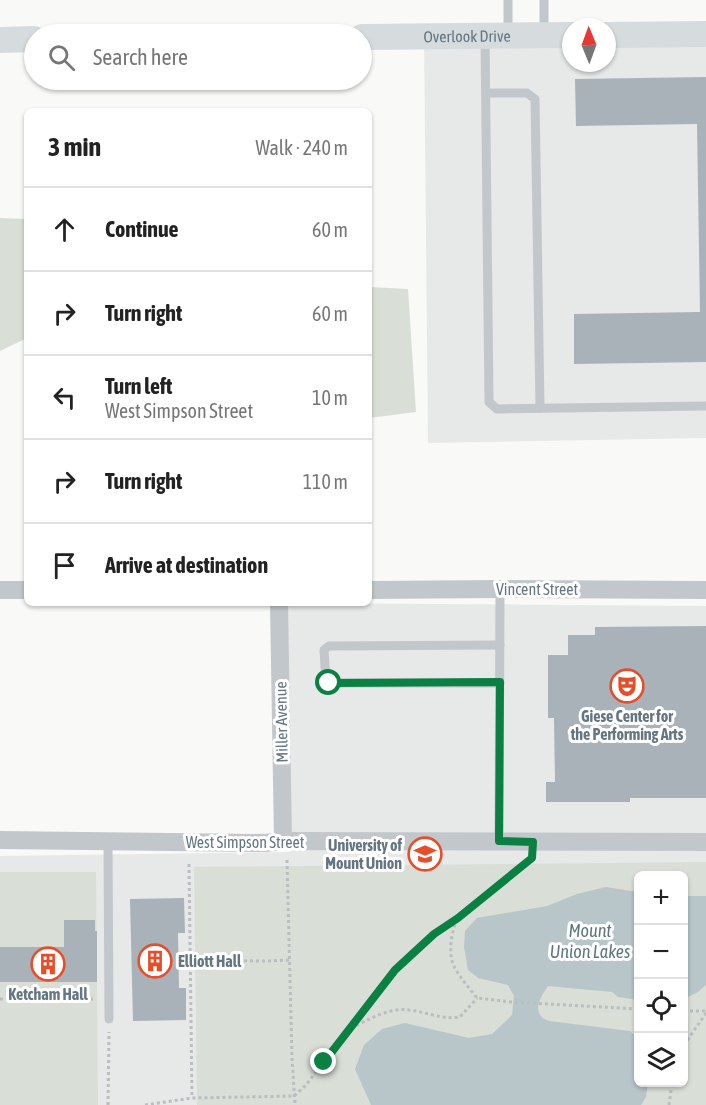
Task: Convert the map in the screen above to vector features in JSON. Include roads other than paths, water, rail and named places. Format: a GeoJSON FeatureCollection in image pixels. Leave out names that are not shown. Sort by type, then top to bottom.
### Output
{"type":"FeatureCollection","features":[{"type":"Feature","properties":{"kind":"street"},"geometry":{"type":"LineString","coordinates":[[616,35],[706,34]]}},
{"type":"Feature","properties":{"kind":"street","name":"Overlook Drive"},"geometry":{"type":"LineString","coordinates":[[372,37],[562,35]]}},
{"type":"Feature","properties":{"kind":"street"},"geometry":{"type":"LineString","coordinates":[[0,40],[24,39]]}},
{"type":"Feature","properties":{"kind":"street"},"geometry":{"type":"LineString","coordinates":[[0,590],[24,590]]}},
{"type":"Feature","properties":{"kind":"street","name":"Vincent Street"},"geometry":{"type":"LineString","coordinates":[[372,590],[706,590]]}},
{"type":"Feature","properties":{"kind":"street","name":"Miller Avenue"},"geometry":{"type":"LineString","coordinates":[[279,606],[283,841]]}},
{"type":"Feature","properties":{"kind":"street","name":"West Simpson Street"},"geometry":{"type":"LineString","coordinates":[[0,840],[265,843],[283,841],[706,842]]}},
{"type":"Feature","properties":{"kind":"lane"},"geometry":{"type":"LineString","coordinates":[[508,0],[496,36],[486,93],[489,402],[497,409],[706,406]]}},
{"type":"Feature","properties":{"kind":"lane"},"geometry":{"type":"LineString","coordinates":[[544,0],[544,35]]}},
{"type":"Feature","properties":{"kind":"lane"},"geometry":{"type":"LineString","coordinates":[[486,93],[527,93],[535,99],[540,408]]}},
{"type":"Feature","properties":{"kind":"lane"},"geometry":{"type":"LineString","coordinates":[[499,841],[500,589]]}},
{"type":"Feature","properties":{"kind":"lane"},"geometry":{"type":"LineString","coordinates":[[500,645],[329,646],[324,650],[324,675],[329,683],[500,682]]}},
{"type":"Feature","properties":{"kind":"lane"},"geometry":{"type":"LineString","coordinates":[[108,841],[109,1019]]}},
{"type":"Feature","properties":{"kind":"water","name":"Mount Union Lakes"},"geometry":{"type":"Polygon","coordinates":[[[606,887],[634,891],[634,999],[618,997],[612,992],[548,986],[542,995],[538,1010],[543,1018],[549,1021],[630,1031],[634,1034],[634,1087],[647,1087],[646,1097],[641,1105],[371,1105],[355,1069],[364,1045],[382,1029],[405,1023],[469,1038],[492,1034],[512,1015],[514,996],[508,985],[478,978],[468,970],[464,947],[465,931],[477,918],[547,906],[577,894],[606,887]]]}},
{"type":"Feature","properties":{"kind":"water"},"geometry":{"type":"Polygon","coordinates":[[[688,896],[706,896],[706,985],[688,997],[688,896]]]}},
{"type":"Feature","properties":{"kind":"place","name":"Giese Center for the Performing Arts"},"geometry":{"type":"Point","coordinates":[627,686]}},
{"type":"Feature","properties":{"kind":"place","name":"University of Mount Union"},"geometry":{"type":"Point","coordinates":[425,854]}},
{"type":"Feature","properties":{"kind":"place","name":"Elliott Hall"},"geometry":{"type":"Point","coordinates":[155,961]}},
{"type":"Feature","properties":{"kind":"place","name":"Ketcham Hall"},"geometry":{"type":"Point","coordinates":[48,964]}}]}
